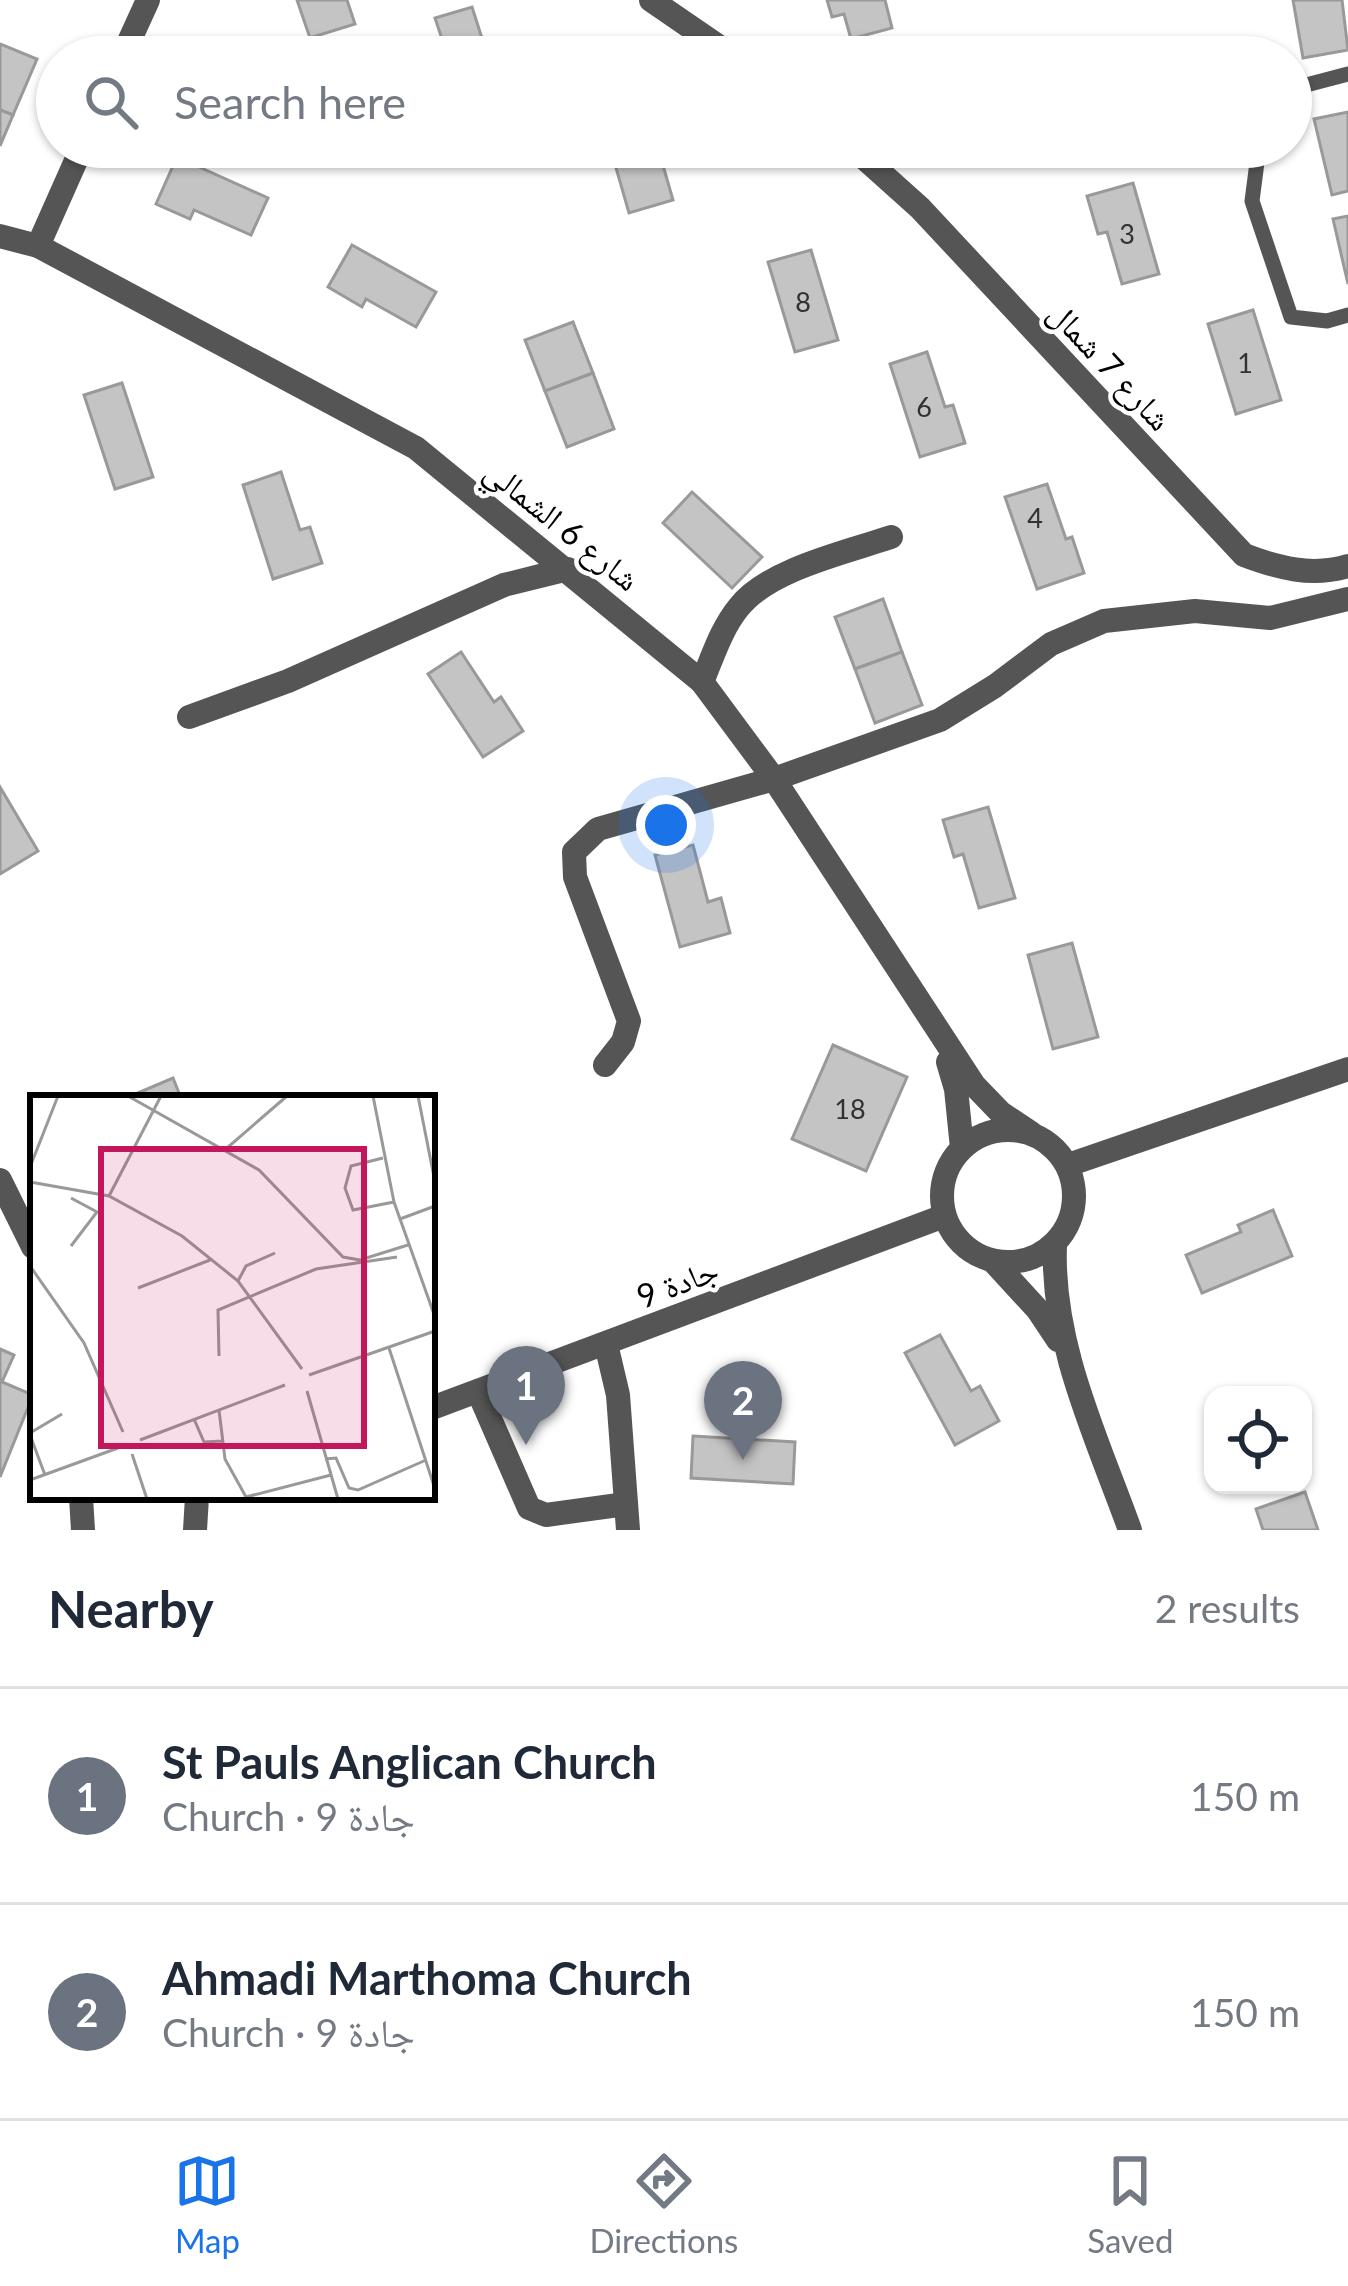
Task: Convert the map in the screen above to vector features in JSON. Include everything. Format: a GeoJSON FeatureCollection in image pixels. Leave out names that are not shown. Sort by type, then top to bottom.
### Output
{"type":"FeatureCollection","features":[{"type":"Feature","properties":{"kind":"street"},"geometry":{"type":"LineString","coordinates":[[132,36],[148,0]]}},
{"type":"Feature","properties":{"kind":"street"},"geometry":{"type":"LineString","coordinates":[[651,0],[703,36]]}},
{"type":"Feature","properties":{"kind":"street"},"geometry":{"type":"LineString","coordinates":[[38,246],[73,168]]}},
{"type":"Feature","properties":{"kind":"street","name":"شارع 7 شمال"},"geometry":{"type":"LineString","coordinates":[[875,168],[920,208],[1244,554],[1278,568],[1328,572],[1348,566]]}},
{"type":"Feature","properties":{"kind":"street","name":"شارع 6 الشمالي"},"geometry":{"type":"LineString","coordinates":[[0,236],[38,246],[416,448],[702,682],[774,779],[988,1101],[1031,1133]]}},
{"type":"Feature","properties":{"kind":"street"},"geometry":{"type":"LineString","coordinates":[[702,682],[722,632],[742,602],[783,575],[891,537]]}},
{"type":"Feature","properties":{"kind":"street"},"geometry":{"type":"LineString","coordinates":[[189,717],[288,681],[504,584],[568,569]]}},
{"type":"Feature","properties":{"kind":"street"},"geometry":{"type":"LineString","coordinates":[[605,1065],[623,1042],[628,1021],[575,877],[574,852],[598,829],[774,779],[940,720],[1051,644],[1104,620],[1196,611],[1270,618],[1348,599]]}},
{"type":"Feature","properties":{"kind":"street","name":"شارع 6 الشمالي"},"geometry":{"type":"LineString","coordinates":[[939,1031],[956,1089],[962,1148]]}},
{"type":"Feature","properties":{"kind":"street"},"geometry":{"type":"LineString","coordinates":[[1068,1165],[1348,1069]]}},
{"type":"Feature","properties":{"kind":"street"},"geometry":{"type":"LineString","coordinates":[[1006,1129],[1031,1133],[1052,1146],[1068,1165],[1075,1186],[1074,1207],[1055,1245],[1037,1257],[1016,1263],[993,1261],[972,1252],[955,1237],[944,1216],[941,1192],[947,1168],[962,1148],[982,1134],[1006,1129]]}},
{"type":"Feature","properties":{"kind":"street"},"geometry":{"type":"LineString","coordinates":[[0,1180],[30,1241]]}},
{"type":"Feature","properties":{"kind":"street","name":"جادة 9"},"geometry":{"type":"LineString","coordinates":[[435,1407],[944,1216]]}},
{"type":"Feature","properties":{"kind":"street"},"geometry":{"type":"LineString","coordinates":[[1055,1245],[1056,1305],[1069,1357],[1130,1530]]}},
{"type":"Feature","properties":{"kind":"street"},"geometry":{"type":"LineString","coordinates":[[993,1261],[1038,1310],[1069,1357]]}},
{"type":"Feature","properties":{"kind":"street"},"geometry":{"type":"LineString","coordinates":[[606,1344],[618,1395],[628,1530]]}},
{"type":"Feature","properties":{"kind":"street"},"geometry":{"type":"LineString","coordinates":[[478,1391],[529,1508],[537,1514],[555,1515],[626,1504]]}},
{"type":"Feature","properties":{"kind":"street"},"geometry":{"type":"LineString","coordinates":[[81,1500],[83,1530]]}},
{"type":"Feature","properties":{"kind":"street"},"geometry":{"type":"LineString","coordinates":[[195,1530],[197,1500]]}},
{"type":"Feature","properties":{"kind":"lane"},"geometry":{"type":"LineString","coordinates":[[1312,83],[1348,74]]}},
{"type":"Feature","properties":{"kind":"lane"},"geometry":{"type":"LineString","coordinates":[[1256,168],[1252,201],[1292,317],[1328,321],[1348,315]]}},
{"type":"Feature","properties":{"kind":"building"},"geometry":{"type":"Polygon","coordinates":[[[297,0],[347,0],[355,24],[309,36],[297,0]]]}},
{"type":"Feature","properties":{"kind":"building"},"geometry":{"type":"Polygon","coordinates":[[[827,0],[885,0],[892,28],[850,36],[844,14],[832,17],[827,0]]]}},
{"type":"Feature","properties":{"kind":"building"},"geometry":{"type":"Polygon","coordinates":[[[1293,0],[1342,0],[1348,50],[1312,56],[1312,36],[1299,36],[1293,0]]]}},
{"type":"Feature","properties":{"kind":"building"},"geometry":{"type":"Polygon","coordinates":[[[472,7],[481,36],[441,36],[435,18],[472,7]]]}},
{"type":"Feature","properties":{"kind":"building"},"geometry":{"type":"Polygon","coordinates":[[[0,44],[36,61],[13,115],[0,110],[0,44]]]}},
{"type":"Feature","properties":{"kind":"building"},"geometry":{"type":"Polygon","coordinates":[[[0,110],[13,115],[0,146],[0,110]]]}},
{"type":"Feature","properties":{"kind":"building"},"geometry":{"type":"Polygon","coordinates":[[[1348,112],[1348,191],[1332,195],[1314,119],[1348,112]]]}},
{"type":"Feature","properties":{"kind":"building"},"geometry":{"type":"Polygon","coordinates":[[[172,168],[201,168],[268,198],[251,235],[194,210],[190,219],[156,204],[172,168]]]}},
{"type":"Feature","properties":{"kind":"building"},"geometry":{"type":"Polygon","coordinates":[[[616,168],[664,168],[673,200],[629,213],[616,168]]]}},
{"type":"Feature","properties":{"kind":"building"},"geometry":{"type":"Polygon","coordinates":[[[1133,183],[1159,274],[1122,284],[1107,232],[1098,234],[1087,196],[1133,183]]]}},
{"type":"Feature","properties":{"kind":"building"},"geometry":{"type":"Polygon","coordinates":[[[1348,216],[1348,284],[1333,219],[1348,216]]]}},
{"type":"Feature","properties":{"kind":"building"},"geometry":{"type":"Polygon","coordinates":[[[352,245],[436,292],[416,327],[366,299],[362,307],[328,287],[352,245]]]}},
{"type":"Feature","properties":{"kind":"building"},"geometry":{"type":"Polygon","coordinates":[[[811,250],[838,340],[795,352],[768,262],[811,250]]]}},
{"type":"Feature","properties":{"kind":"building"},"geometry":{"type":"Polygon","coordinates":[[[1253,310],[1281,400],[1236,414],[1208,324],[1253,310]]]}},
{"type":"Feature","properties":{"kind":"building"},"geometry":{"type":"Polygon","coordinates":[[[573,322],[593,373],[545,391],[525,340],[573,322]]]}},
{"type":"Feature","properties":{"kind":"building"},"geometry":{"type":"Polygon","coordinates":[[[927,352],[945,407],[953,405],[965,443],[920,457],[890,364],[927,352]]]}},
{"type":"Feature","properties":{"kind":"building"},"geometry":{"type":"Polygon","coordinates":[[[593,373],[614,429],[567,447],[545,391],[593,373]]]}},
{"type":"Feature","properties":{"kind":"building"},"geometry":{"type":"Polygon","coordinates":[[[122,383],[153,477],[115,489],[84,395],[122,383]]]}},
{"type":"Feature","properties":{"kind":"building"},"geometry":{"type":"Polygon","coordinates":[[[281,472],[300,530],[310,527],[322,563],[273,579],[243,485],[281,472]]]}},
{"type":"Feature","properties":{"kind":"building"},"geometry":{"type":"Polygon","coordinates":[[[1047,484],[1084,573],[1037,589],[1005,497],[1047,484]]]}},
{"type":"Feature","properties":{"kind":"building"},"geometry":{"type":"Polygon","coordinates":[[[692,492],[762,557],[732,588],[663,523],[692,492]]]}},
{"type":"Feature","properties":{"kind":"building"},"geometry":{"type":"Polygon","coordinates":[[[883,599],[902,652],[855,669],[835,617],[883,599]]]}},
{"type":"Feature","properties":{"kind":"building"},"geometry":{"type":"Polygon","coordinates":[[[461,652],[494,702],[501,697],[523,731],[483,757],[428,674],[461,652]]]}},
{"type":"Feature","properties":{"kind":"building"},"geometry":{"type":"Polygon","coordinates":[[[902,652],[922,705],[875,723],[855,669],[902,652]]]}},
{"type":"Feature","properties":{"kind":"building"},"geometry":{"type":"Polygon","coordinates":[[[0,787],[38,851],[0,874],[0,787]]]}},
{"type":"Feature","properties":{"kind":"building"},"geometry":{"type":"Polygon","coordinates":[[[988,807],[1015,898],[979,908],[963,854],[954,857],[943,820],[988,807]]]}},
{"type":"Feature","properties":{"kind":"building"},"geometry":{"type":"Polygon","coordinates":[[[693,845],[708,902],[721,898],[730,933],[680,947],[655,855],[693,845]]]}},
{"type":"Feature","properties":{"kind":"building"},"geometry":{"type":"Polygon","coordinates":[[[1072,943],[1098,1037],[1053,1049],[1028,955],[1072,943]]]}},
{"type":"Feature","properties":{"kind":"building"},"geometry":{"type":"Polygon","coordinates":[[[833,1045],[907,1077],[866,1171],[792,1139],[833,1045]]]}},
{"type":"Feature","properties":{"kind":"building"},"geometry":{"type":"Polygon","coordinates":[[[173,1078],[180,1095],[133,1095],[173,1078]]]}},
{"type":"Feature","properties":{"kind":"building"},"geometry":{"type":"Polygon","coordinates":[[[1273,1210],[1292,1256],[1202,1293],[1186,1255],[1241,1232],[1238,1225],[1273,1210]]]}},
{"type":"Feature","properties":{"kind":"building"},"geometry":{"type":"Polygon","coordinates":[[[940,1335],[971,1391],[980,1386],[999,1421],[955,1445],[905,1353],[940,1335]]]}},
{"type":"Feature","properties":{"kind":"building"},"geometry":{"type":"Polygon","coordinates":[[[0,1349],[14,1355],[2,1382],[30,1394],[30,1402],[0,1477],[0,1349]]]}},
{"type":"Feature","properties":{"kind":"building"},"geometry":{"type":"Polygon","coordinates":[[[693,1436],[795,1442],[793,1484],[691,1478],[693,1436]]]}},
{"type":"Feature","properties":{"kind":"building"},"geometry":{"type":"Polygon","coordinates":[[[1306,1494],[1318,1530],[1263,1530],[1256,1509],[1306,1494]]]}},
{"type":"Feature","properties":{"kind":"place","name":"St Pauls Anglican Church"},"geometry":{"type":"Point","coordinates":[526,1445]}},
{"type":"Feature","properties":{"kind":"place","name":"Ahmadi Marthoma Church"},"geometry":{"type":"Point","coordinates":[743,1460]}}]}
